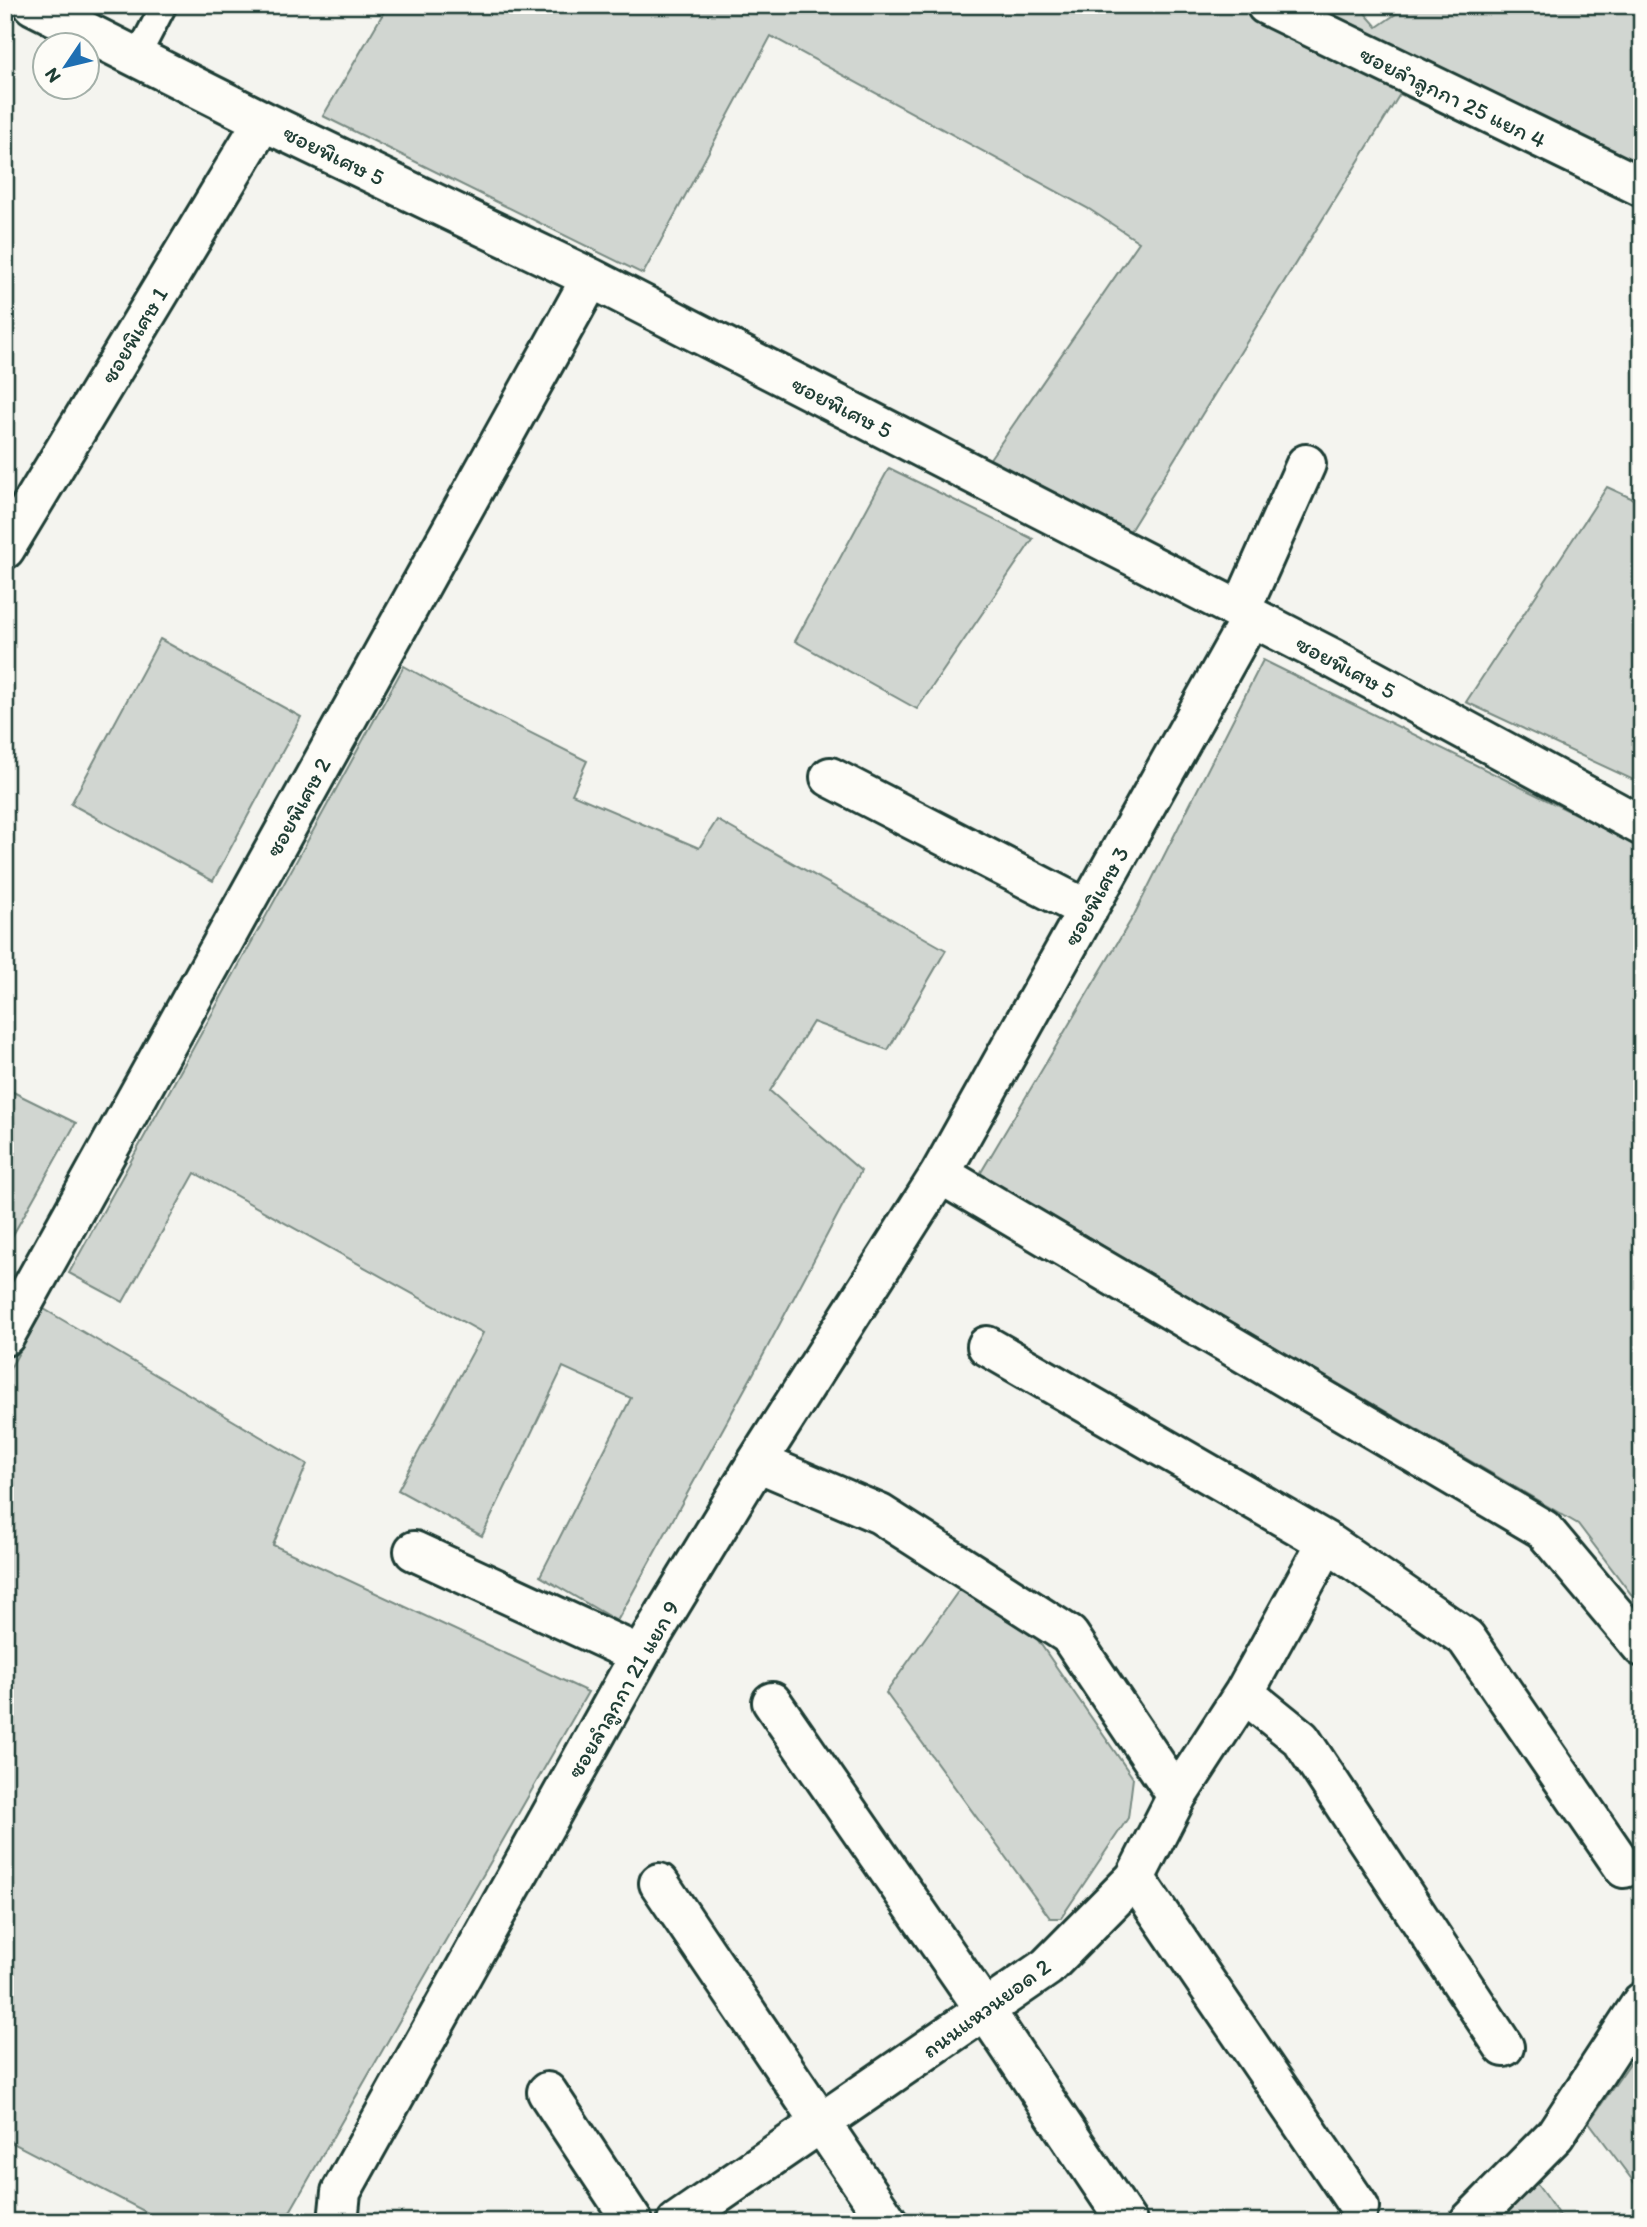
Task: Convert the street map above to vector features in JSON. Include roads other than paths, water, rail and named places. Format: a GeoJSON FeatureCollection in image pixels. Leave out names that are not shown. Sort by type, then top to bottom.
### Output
{"type":"FeatureCollection","features":[{"type":"Feature","properties":{"kind":"street","name":"ซอยพิเศษ 5"},"geometry":{"type":"LineString","coordinates":[[33,5],[263,121],[591,278],[1332,658],[1642,826]]}},
{"type":"Feature","properties":{"kind":"street","name":"ซอยลำลูกกา 25 แยก 4"},"geometry":{"type":"LineString","coordinates":[[1266,5],[1642,187]]}},
{"type":"Feature","properties":{"kind":"street","name":"ซอยพิเศษ 1"},"geometry":{"type":"LineString","coordinates":[[5,549],[263,121]]}},
{"type":"Feature","properties":{"kind":"street","name":"ซอยพิเศษ 2"},"geometry":{"type":"LineString","coordinates":[[5,1336],[591,278]]}},
{"type":"Feature","properties":{"kind":"street","name":"ซอยพิเศษ 3"},"geometry":{"type":"LineString","coordinates":[[940,1174],[1088,910],[1245,615],[1306,464]]}},
{"type":"Feature","properties":{"kind":"street"},"geometry":{"type":"LineString","coordinates":[[830,777],[1088,910]]}},
{"type":"Feature","properties":{"kind":"street"},"geometry":{"type":"LineString","coordinates":[[940,1174],[1543,1529],[1642,1647]]}},
{"type":"Feature","properties":{"kind":"street","name":"ซอยลำลูกกา 21 แยก 9"},"geometry":{"type":"LineString","coordinates":[[338,2222],[341,2192],[640,1655],[757,1462],[940,1174]]}},
{"type":"Feature","properties":{"kind":"street"},"geometry":{"type":"LineString","coordinates":[[987,1346],[1327,1542],[1466,1638],[1624,1868]]}},
{"type":"Feature","properties":{"kind":"street"},"geometry":{"type":"LineString","coordinates":[[757,1462],[880,1514],[1069,1634],[1177,1796]]}},
{"type":"Feature","properties":{"kind":"street","name":"ถนนแหวนยอด 2"},"geometry":{"type":"LineString","coordinates":[[677,2222],[1047,1967],[1135,1878],[1177,1796],[1244,1692],[1327,1542]]}},
{"type":"Feature","properties":{"kind":"street"},"geometry":{"type":"LineString","coordinates":[[414,1551],[640,1655]]}},
{"type":"Feature","properties":{"kind":"street"},"geometry":{"type":"LineString","coordinates":[[1244,1692],[1301,1739],[1504,2047]]}},
{"type":"Feature","properties":{"kind":"street"},"geometry":{"type":"LineString","coordinates":[[772,1702],[985,2010],[1127,2222]]}},
{"type":"Feature","properties":{"kind":"street"},"geometry":{"type":"LineString","coordinates":[[1135,1878],[1359,2207]]}},
{"type":"Feature","properties":{"kind":"street"},"geometry":{"type":"LineString","coordinates":[[659,1882],[888,2222]]}},
{"type":"Feature","properties":{"kind":"street"},"geometry":{"type":"LineString","coordinates":[[1469,2222],[1555,2136],[1642,2002]]}},
{"type":"Feature","properties":{"kind":"street"},"geometry":{"type":"LineString","coordinates":[[547,2092],[633,2222]]}},
{"type":"Feature","properties":{"kind":"lane"},"geometry":{"type":"LineString","coordinates":[[137,57],[164,5]]}}]}
